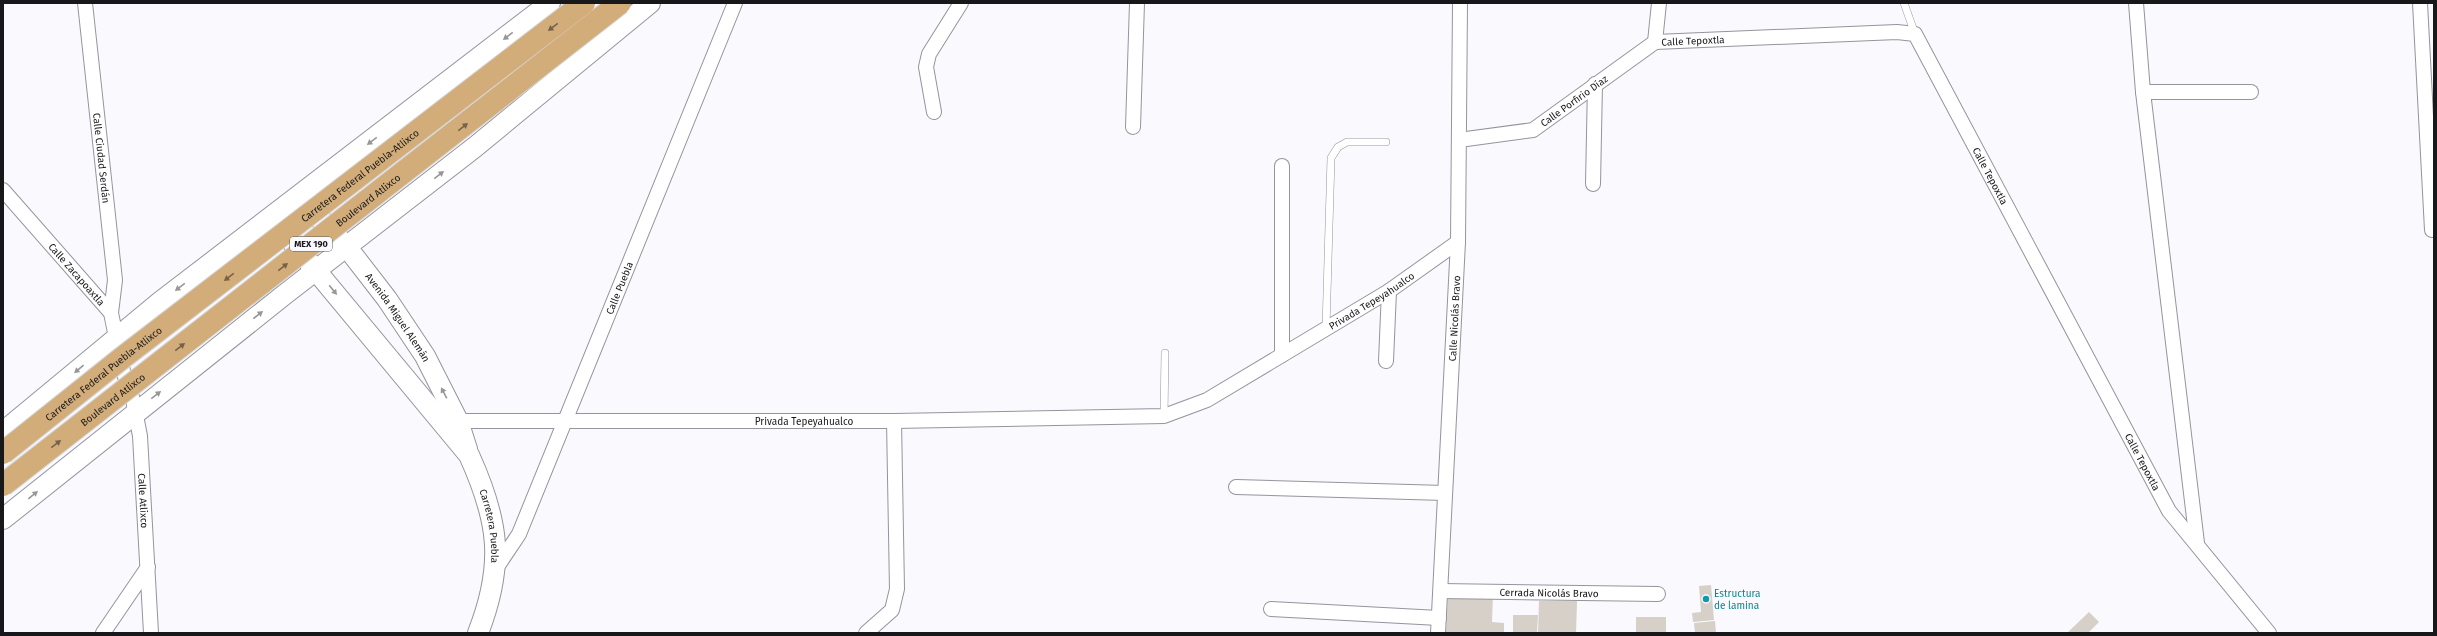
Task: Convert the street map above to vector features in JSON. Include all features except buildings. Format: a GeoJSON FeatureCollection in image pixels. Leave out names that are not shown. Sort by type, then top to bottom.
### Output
{"type":"FeatureCollection","features":[{"type":"Feature","properties":{"kind":"main road"},"geometry":{"type":"LineString","coordinates":[[3,432],[115,339],[550,3]]}},
{"type":"Feature","properties":{"kind":"main road","name":"Carretera Federal Puebla-Atlixco"},"geometry":{"type":"LineString","coordinates":[[3,453],[128,354],[584,3]]}},
{"type":"Feature","properties":{"kind":"main road","name":"Boulevard Atlixco"},"geometry":{"type":"LineString","coordinates":[[3,485],[620,3]]}},
{"type":"Feature","properties":{"kind":"main road"},"geometry":{"type":"LineString","coordinates":[[3,519],[316,269],[419,191],[650,3]]}},
{"type":"Feature","properties":{"kind":"main road"},"geometry":{"type":"LineString","coordinates":[[390,127],[394,161],[405,177],[419,191]]}},
{"type":"Feature","properties":{"kind":"main road","name":"Avenida Miguel Alemán"},"geometry":{"type":"LineString","coordinates":[[299,197],[346,246],[370,276],[425,356],[452,425],[469,455]]}},
{"type":"Feature","properties":{"kind":"main road","name":"Avenida Miguel Alemán"},"geometry":{"type":"LineString","coordinates":[[272,217],[452,425]]}},
{"type":"Feature","properties":{"kind":"main road"},"geometry":{"type":"LineString","coordinates":[[370,276],[366,265],[365,251],[370,240],[385,217]]}},
{"type":"Feature","properties":{"kind":"main road","name":"Carretera Puebla"},"geometry":{"type":"LineString","coordinates":[[469,455],[485,490],[495,527],[495,570],[489,600],[478,633]]}},
{"type":"Feature","properties":{"kind":"street","name":"Calle Ciudad Serdán"},"geometry":{"type":"LineString","coordinates":[[85,3],[115,280],[111,313]]}},
{"type":"Feature","properties":{"kind":"street","name":"Calle Puebla"},"geometry":{"type":"LineString","coordinates":[[495,570],[519,534],[735,3]]}},
{"type":"Feature","properties":{"kind":"street"},"geometry":{"type":"LineString","coordinates":[[934,112],[926,67],[929,54],[961,3]]}},
{"type":"Feature","properties":{"kind":"street"},"geometry":{"type":"LineString","coordinates":[[1133,127],[1138,3]]}},
{"type":"Feature","properties":{"kind":"street","name":"Calle Nicolás Bravo"},"geometry":{"type":"LineString","coordinates":[[1438,633],[1458,242],[1460,3]]}},
{"type":"Feature","properties":{"kind":"street"},"geometry":{"type":"LineString","coordinates":[[1655,42],[1659,3]]}},
{"type":"Feature","properties":{"kind":"street"},"geometry":{"type":"LineString","coordinates":[[2136,3],[2143,92],[2197,543]]}},
{"type":"Feature","properties":{"kind":"street"},"geometry":{"type":"LineString","coordinates":[[2420,3],[2432,230]]}},
{"type":"Feature","properties":{"kind":"street","name":"Calle Tepoxtla"},"geometry":{"type":"LineString","coordinates":[[1655,42],[1897,32],[1916,34],[2169,511],[2197,543],[2269,633]]}},
{"type":"Feature","properties":{"kind":"street","name":"Calle Porfirio Díaz"},"geometry":{"type":"LineString","coordinates":[[1459,140],[1533,130],[1655,42]]}},
{"type":"Feature","properties":{"kind":"street"},"geometry":{"type":"LineString","coordinates":[[1593,184],[1595,84]]}},
{"type":"Feature","properties":{"kind":"street"},"geometry":{"type":"LineString","coordinates":[[2143,92],[2251,92]]}},
{"type":"Feature","properties":{"kind":"street"},"geometry":{"type":"LineString","coordinates":[[1282,166],[1282,355]]}},
{"type":"Feature","properties":{"kind":"street","name":"Calle Zacapoaxtla"},"geometry":{"type":"LineString","coordinates":[[3,190],[111,313],[115,339],[124,371]]}},
{"type":"Feature","properties":{"kind":"street","name":"Privada Tepeyahualco"},"geometry":{"type":"LineString","coordinates":[[452,425],[566,420],[894,421],[1164,416],[1207,400],[1389,290],[1458,242]]}},
{"type":"Feature","properties":{"kind":"street"},"geometry":{"type":"LineString","coordinates":[[1386,361],[1389,290]]}},
{"type":"Feature","properties":{"kind":"street","name":"Calle Atlixco"},"geometry":{"type":"LineString","coordinates":[[124,371],[136,412],[143,469],[151,633]]}},
{"type":"Feature","properties":{"kind":"street"},"geometry":{"type":"LineString","coordinates":[[866,633],[892,610],[897,590],[894,421]]}},
{"type":"Feature","properties":{"kind":"street"},"geometry":{"type":"LineString","coordinates":[[1236,487],[1445,493]]}},
{"type":"Feature","properties":{"kind":"street"},"geometry":{"type":"LineString","coordinates":[[103,633],[148,568]]}},
{"type":"Feature","properties":{"kind":"street","name":"Cerrada Nicolás Bravo"},"geometry":{"type":"LineString","coordinates":[[1441,591],[1658,594]]}},
{"type":"Feature","properties":{"kind":"street"},"geometry":{"type":"LineString","coordinates":[[1271,610],[1439,618]]}},
{"type":"Feature","properties":{"kind":"lane"},"geometry":{"type":"LineString","coordinates":[[1904,3],[1916,34]]}},
{"type":"Feature","properties":{"kind":"lane"},"geometry":{"type":"LineString","coordinates":[[1326,328],[1331,158],[1338,146],[1347,142],[1386,142]]}},
{"type":"Feature","properties":{"kind":"lane"},"geometry":{"type":"LineString","coordinates":[[1164,416],[1165,353]]}},
{"type":"Feature","properties":{"kind":"place","name":"Estructura de lamina"},"geometry":{"type":"Point","coordinates":[1706,599]}}]}
